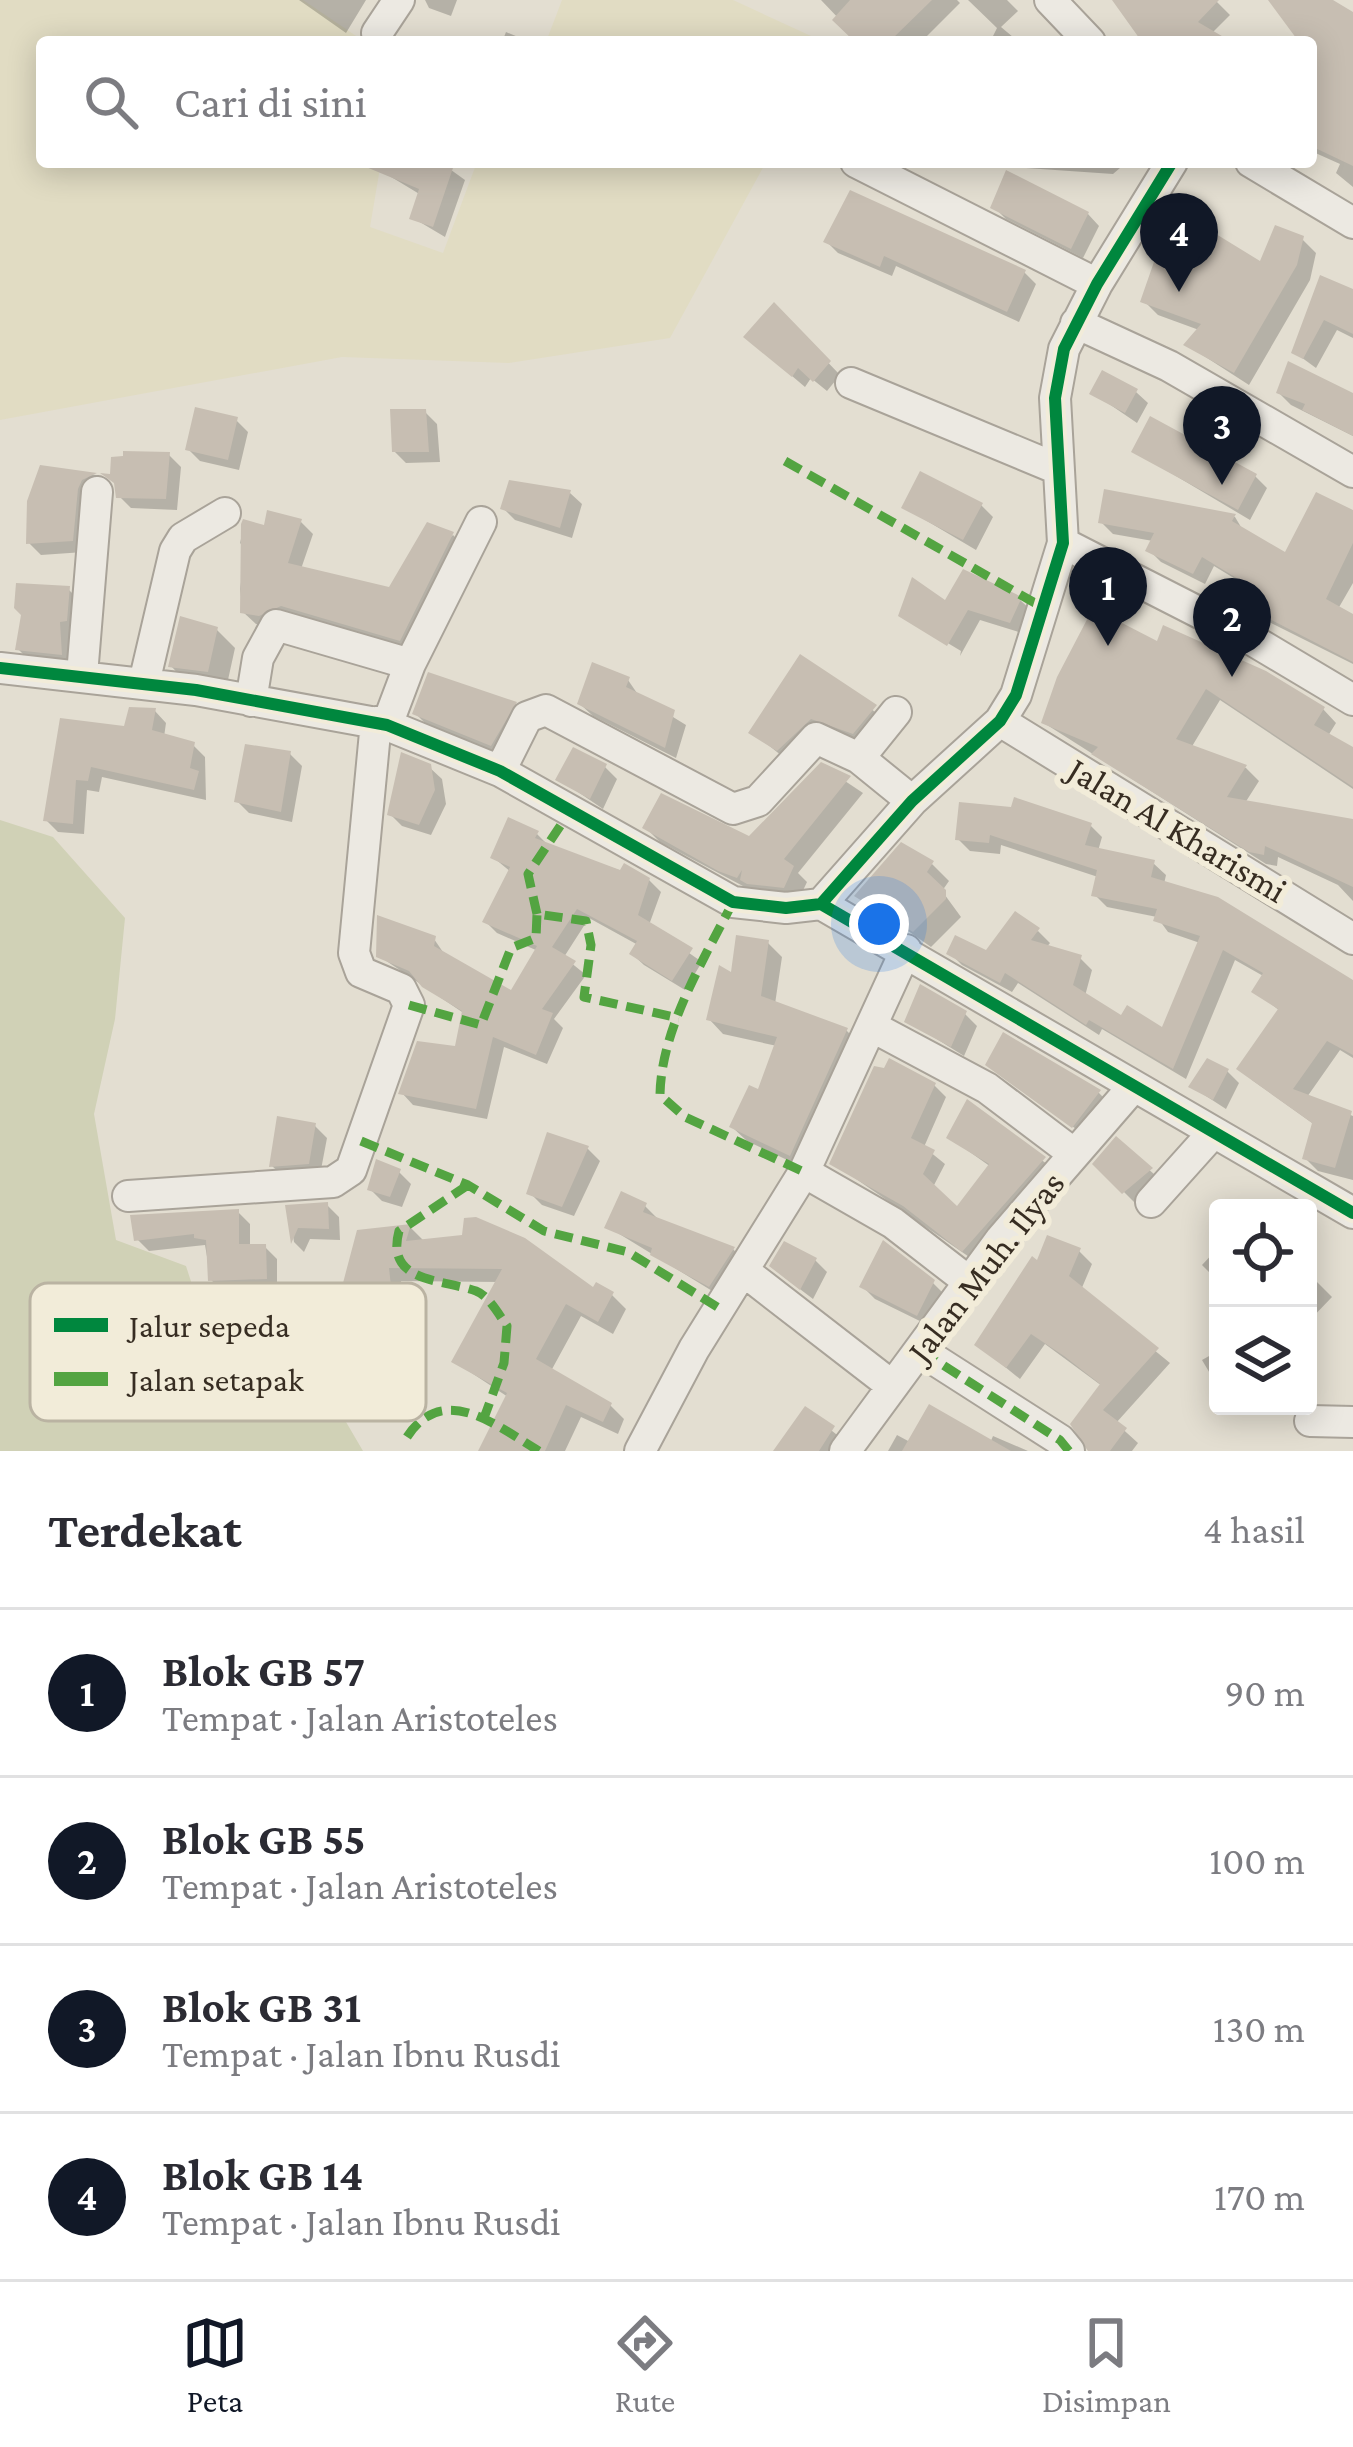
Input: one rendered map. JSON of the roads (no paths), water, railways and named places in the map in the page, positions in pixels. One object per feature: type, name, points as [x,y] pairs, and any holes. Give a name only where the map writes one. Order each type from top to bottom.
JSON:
[{"type":"street","points":[[377,33],[398,0]]},
{"type":"street","points":[[1050,0],[1084,36]]},
{"type":"street","points":[[868,168],[1097,284]]},
{"type":"street","points":[[821,904],[912,801],[1000,721],[1026,668],[1063,543],[1058,373],[1076,323],[1168,168]]},
{"type":"street","points":[[1261,168],[1353,223]]},
{"type":"street","points":[[1076,323],[1168,366],[1353,472]]},
{"type":"street","points":[[851,383],[1058,470]]},
{"type":"street","points":[[82,675],[97,492]]},
{"type":"street","points":[[144,682],[175,551],[183,538],[225,513]]},
{"type":"street","points":[[128,1196],[332,1182],[351,1170],[409,1005],[401,989],[361,972],[354,953],[381,724],[482,522]]},
{"type":"street","points":[[1063,543],[1249,638],[1353,700]]},
{"type":"street","points":[[251,701],[258,658],[276,625],[410,664]]},
{"type":"street","points":[[0,668],[144,682],[381,724],[500,771],[733,902],[786,908],[821,904],[1353,1213]]},
{"type":"street","points":[[500,771],[527,717],[537,710],[608,741],[734,808],[758,801],[816,738],[859,758],[912,801]]},
{"type":"street","points":[[859,758],[896,712]]},
{"type":"street","name":"Jalan Al Kharismi","points":[[1000,721],[1353,939]]},
{"type":"street","points":[[640,1451],[694,1348],[805,1172],[907,950]]},
{"type":"street","points":[[871,1026],[987,1088],[1073,1153]]},
{"type":"street","name":"Jalan Muh. Ilyas","points":[[845,1451],[968,1281],[1132,1087]]},
{"type":"street","points":[[1151,1202],[1212,1134]]},
{"type":"street","points":[[805,1172],[893,1223],[968,1281]]},
{"type":"street","points":[[745,1272],[891,1385]]},
{"type":"street","points":[[921,1351],[1060,1440],[1069,1451]]},
{"type":"street","points":[[1310,1421],[1353,1422]]},
{"type":"place","name":"Blok GB 14","points":[[1179,292]]},
{"type":"place","name":"Blok GB 31","points":[[1222,485]]},
{"type":"place","name":"Blok GB 57","points":[[1108,646]]},
{"type":"place","name":"Blok GB 55","points":[[1232,677]]}]
